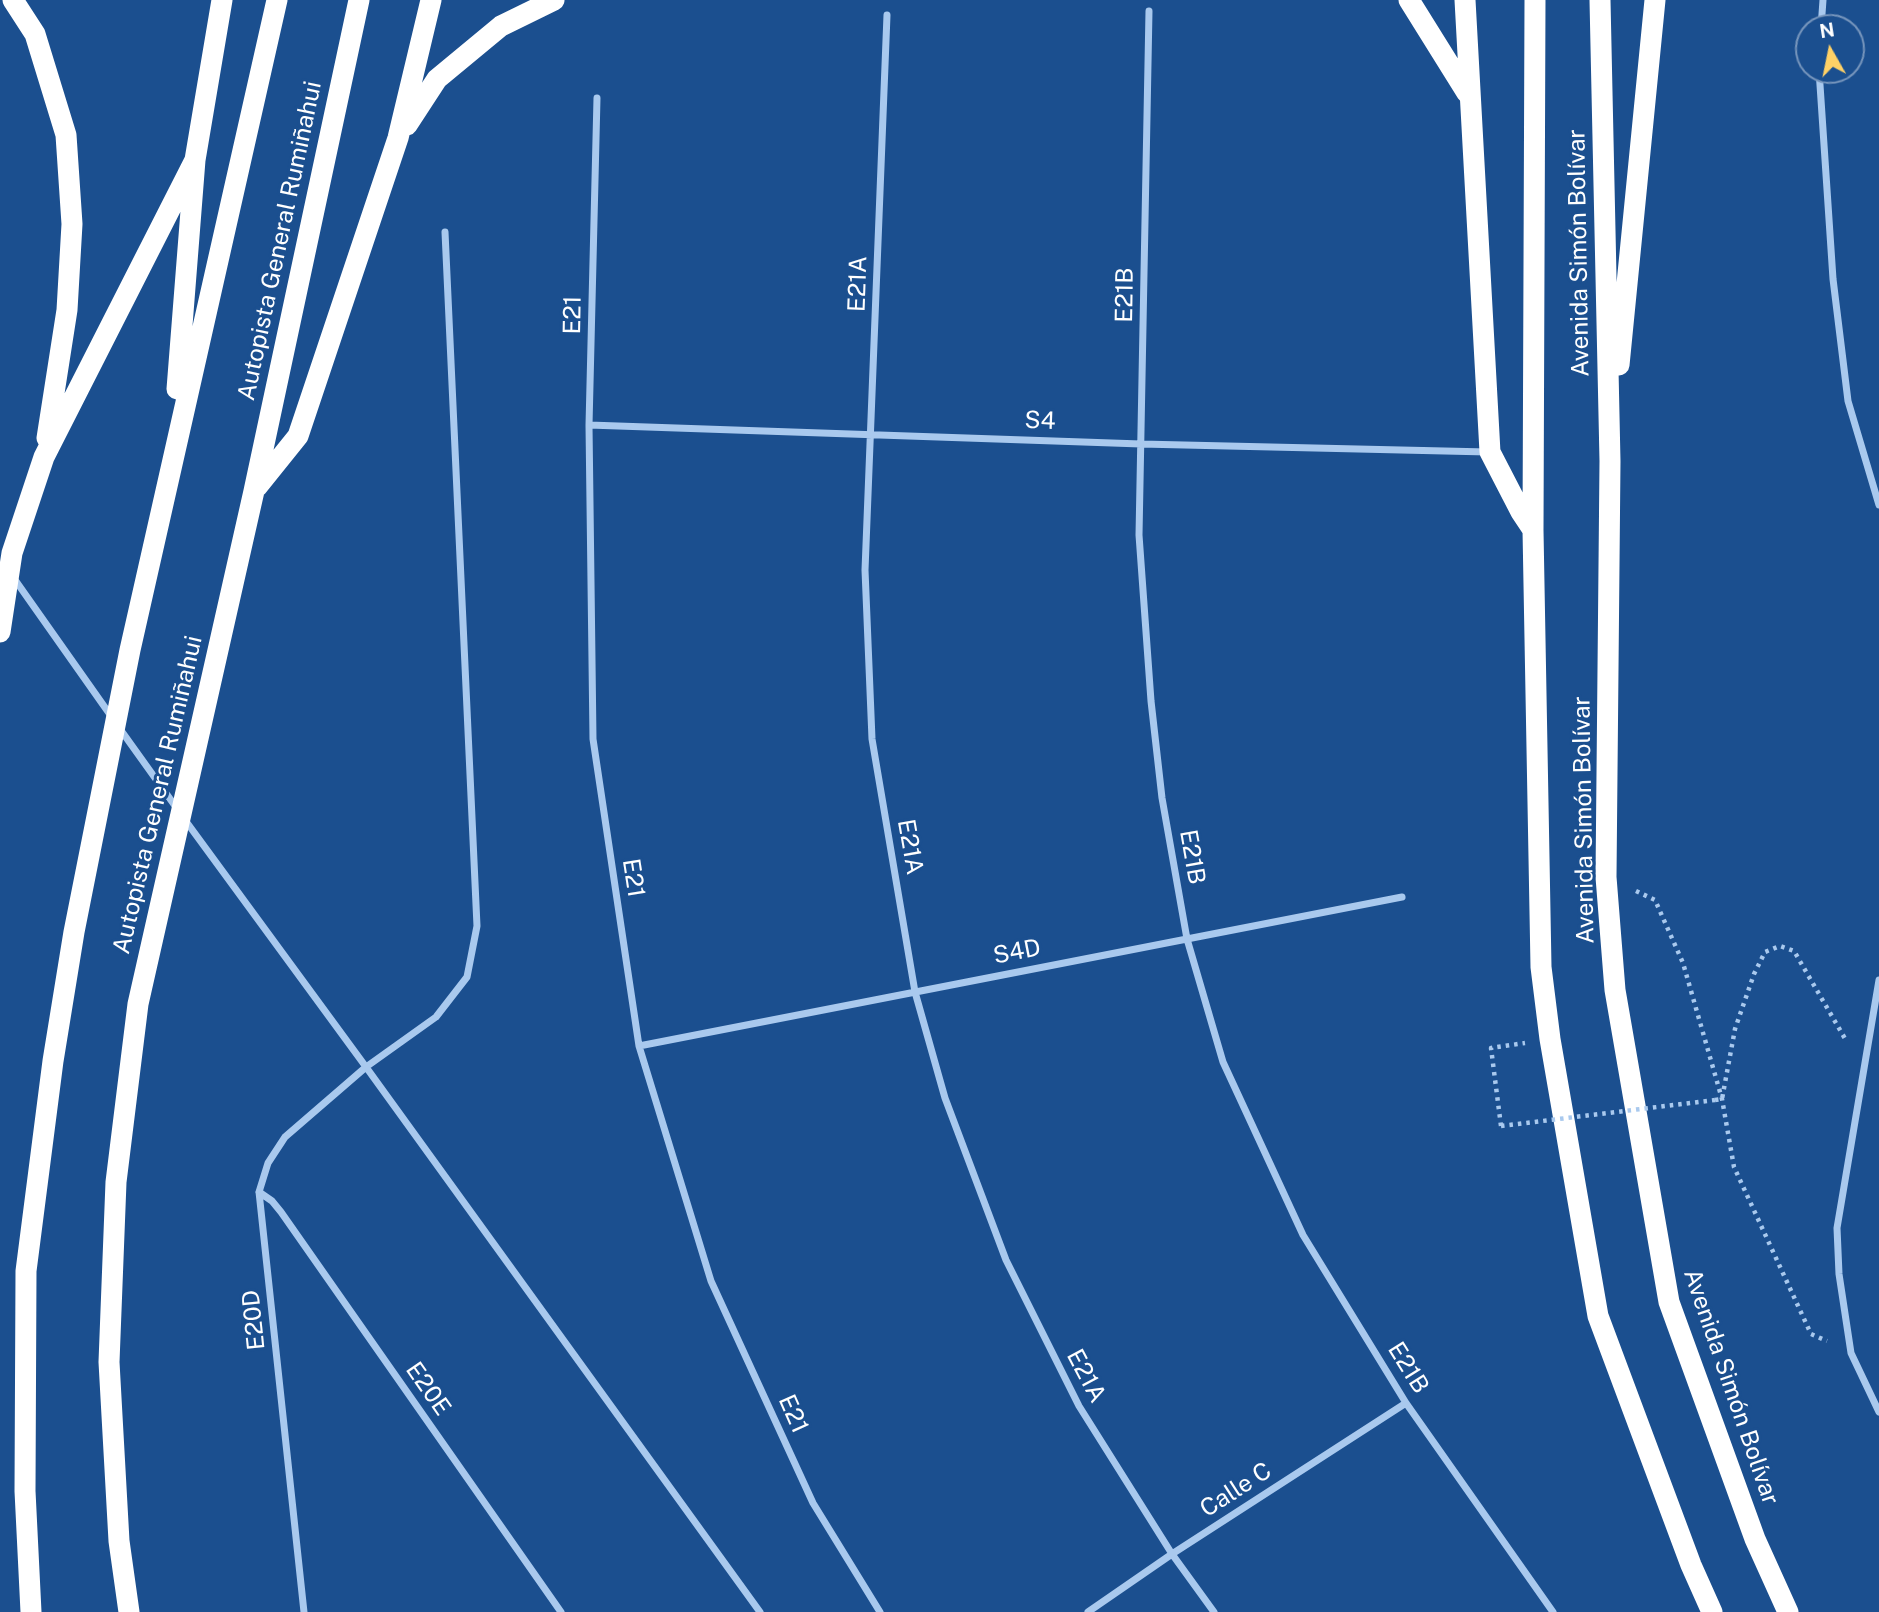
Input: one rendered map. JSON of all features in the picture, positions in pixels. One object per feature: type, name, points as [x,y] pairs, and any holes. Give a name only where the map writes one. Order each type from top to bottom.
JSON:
[{"type":"highway","points":[[13,0],[35,34],[66,135],[72,225],[67,310],[44,457]]},
{"type":"highway","points":[[172,461],[195,160],[222,0]]},
{"type":"highway","name":"Autopista General Rumiñahui","points":[[31,1612],[25,1491],[26,1271],[53,1061],[74,932],[127,663],[277,0]]},
{"type":"highway","name":"Autopista General Rumiñahui","points":[[129,1612],[119,1541],[109,1362],[116,1182],[138,1004],[254,491],[359,0]]},
{"type":"highway","points":[[254,491],[298,436],[398,138],[431,0]]},
{"type":"highway","points":[[398,138],[437,79],[501,26],[554,0]]},
{"type":"highway","points":[[1409,0],[1469,96]]},
{"type":"highway","points":[[1465,0],[1490,452],[1521,512],[1534,530]]},
{"type":"highway","name":"Avenida Simón Bolívar","points":[[1535,0],[1534,530],[1541,967],[1550,1039],[1598,1316],[1691,1565],[1712,1612]]},
{"type":"highway","name":"Avenida Simón Bolívar","points":[[1601,0],[1610,461],[1606,877],[1615,990],[1669,1302],[1755,1539],[1787,1612]]},
{"type":"highway","points":[[1610,461],[1655,0]]},
{"type":"highway","points":[[0,632],[12,553],[44,457],[195,160]]},
{"type":"street","name":"E21B","points":[[1149,11],[1139,535],[1161,798],[1187,939],[1223,1062],[1303,1235],[1406,1403],[1553,1612]]},
{"type":"street","name":"E21A","points":[[887,15],[865,570],[872,738],[915,992],[945,1098],[1006,1260],[1079,1406],[1172,1554],[1214,1612]]},
{"type":"street","points":[[1820,84],[1833,279],[1848,401],[1879,505]]},
{"type":"street","name":"E21","points":[[597,98],[590,425],[593,739],[639,1046],[711,1281],[813,1503],[880,1612]]},
{"type":"street","name":"E20D","points":[[304,1612],[259,1192],[268,1163],[285,1137],[366,1066],[436,1017],[467,976],[477,926],[444,232]]},
{"type":"street","name":"S4","points":[[590,425],[1141,444],[1490,452]]},
{"type":"street","points":[[0,560],[235,891],[366,1066],[760,1612]]},
{"type":"street","name":"S4D","points":[[639,1046],[1402,897]]},
{"type":"street","points":[[1879,980],[1837,1228],[1839,1273],[1851,1353],[1879,1412]]},
{"type":"street","name":"E20E","points":[[259,1192],[281,1212],[561,1612]]},
{"type":"street","name":"Calle C","points":[[1088,1612],[1172,1554],[1406,1403]]},
{"type":"path","points":[[1606,877],[1655,900],[1683,963],[1722,1099],[1734,1167],[1811,1334],[1851,1353]]},
{"type":"path","points":[[1722,1099],[1735,1029],[1754,974],[1765,952],[1780,946],[1794,951],[1863,1070]]},
{"type":"path","points":[[1490,1048],[1500,1126],[1722,1099]]}]
